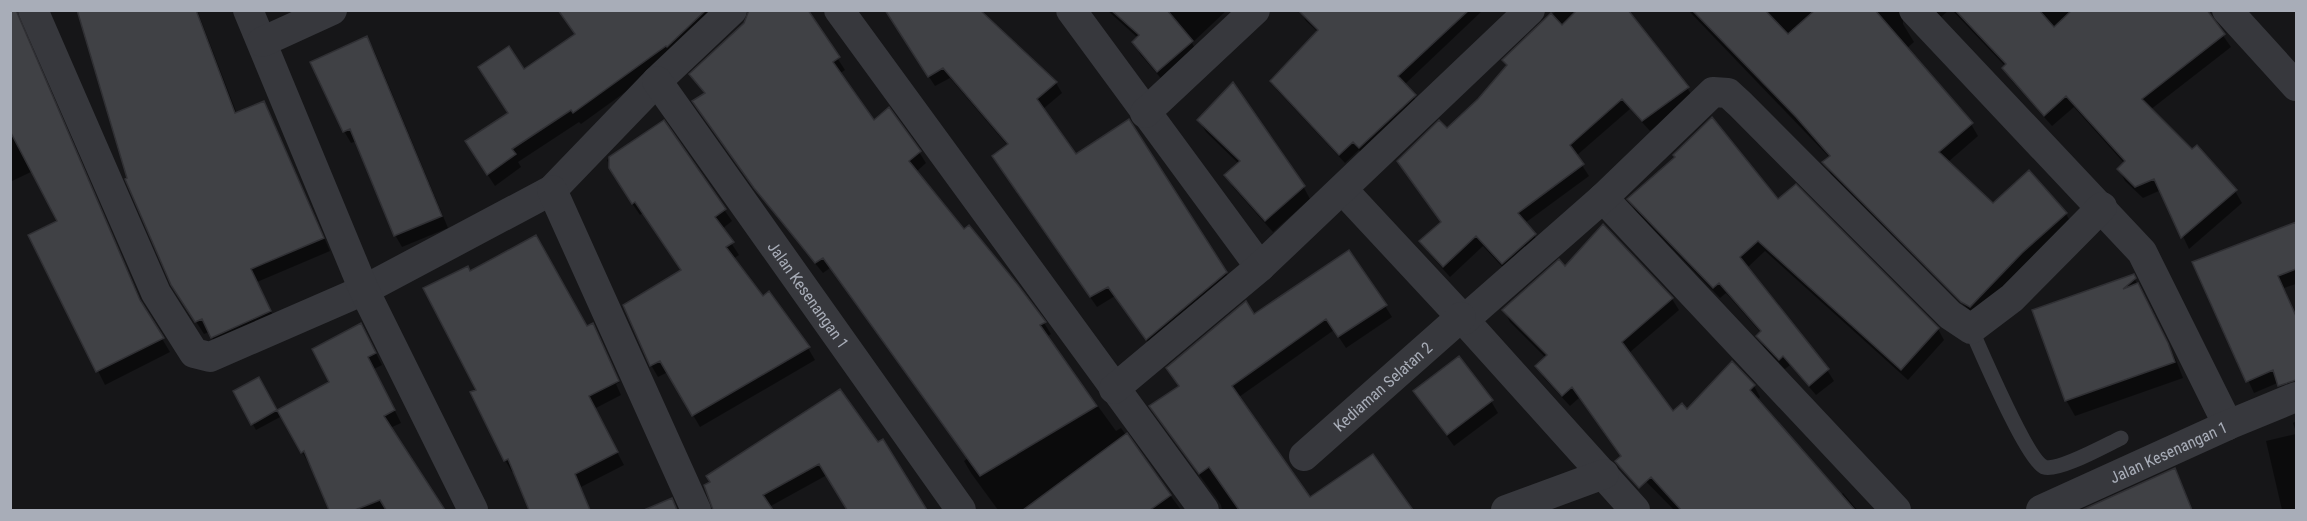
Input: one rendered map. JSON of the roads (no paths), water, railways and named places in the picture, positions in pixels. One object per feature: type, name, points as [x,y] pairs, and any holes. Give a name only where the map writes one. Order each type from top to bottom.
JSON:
[{"type":"street","points":[[33,10],[156,293],[194,353],[210,357],[364,290],[552,190],[657,81],[732,10]]},
{"type":"street","points":[[248,10],[364,290],[473,510]]},
{"type":"street","points":[[262,42],[332,10]]},
{"type":"street","points":[[839,10],[1204,510]]},
{"type":"street","points":[[1071,10],[1260,267]]},
{"type":"street","points":[[1145,113],[1255,10]]},
{"type":"street","points":[[1114,389],[1260,267],[1530,10]]},
{"type":"street","points":[[1914,10],[2142,252],[2228,425]]},
{"type":"street","points":[[2227,10],[2296,86]]},
{"type":"street","name":"Jalan Kesenangan 1","points":[[657,81],[961,510]]},
{"type":"street","name":"Kediaman Selatan 2","points":[[1304,456],[1603,198],[1713,92],[1728,93],[1950,315],[1971,329]]},
{"type":"street","points":[[552,190],[696,510]]},
{"type":"street","points":[[1343,190],[1463,318],[1635,510]]},
{"type":"street","points":[[1603,198],[1896,510]]},
{"type":"street","points":[[1971,329],[2012,298],[2102,207]]},
{"type":"street","name":"Jalan Kesenangan 1","points":[[2041,510],[2062,483],[2228,425],[2296,397]]},
{"type":"street","points":[[1506,510],[1604,474]]},
{"type":"lane","points":[[1971,329],[2023,439],[2037,461],[2062,483],[2121,438]]}]
